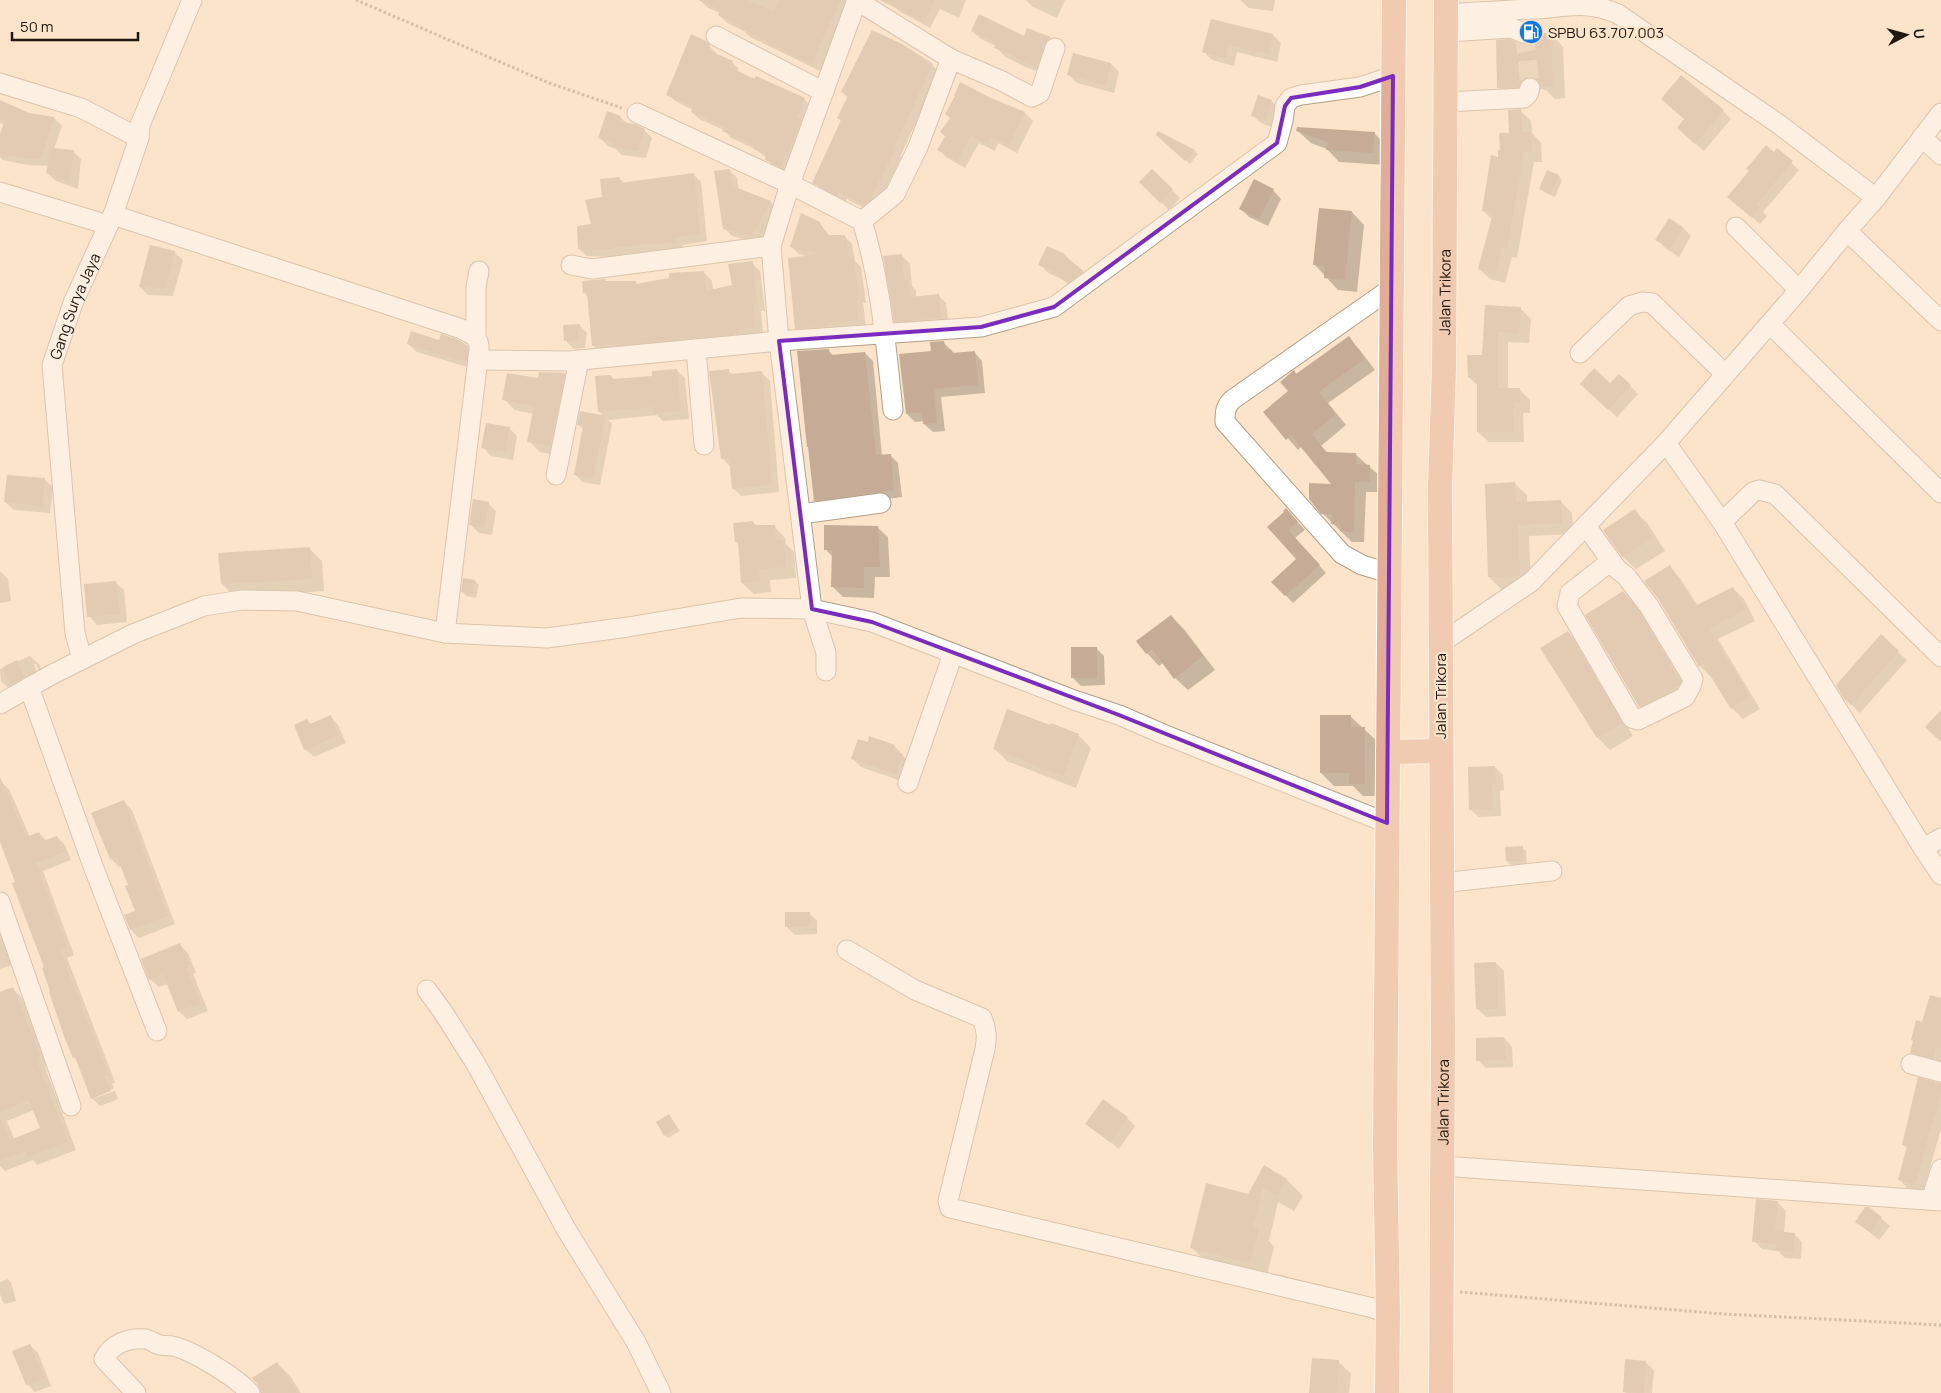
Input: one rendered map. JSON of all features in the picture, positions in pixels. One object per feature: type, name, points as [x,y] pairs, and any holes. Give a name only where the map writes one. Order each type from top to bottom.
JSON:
[{"type":"main road","points":[[1387,1393],[1388,1314],[1385,1146],[1394,0]]},
{"type":"main road","name":"Jalan Trikora","points":[[1441,1393],[1440,751],[1442,610],[1440,486],[1444,369],[1446,15]]},
{"type":"main road","points":[[1388,752],[1440,751]]},
{"type":"street","name":"Gang Surya Jaya","points":[[82,660],[76,633],[52,366],[73,303],[110,220],[139,138],[140,125],[192,0]]},
{"type":"street","points":[[826,670],[826,653],[812,609],[779,341],[772,246],[790,184],[857,0],[951,59],[1002,81],[1032,97],[1040,93],[1055,48]]},
{"type":"street","points":[[1446,15],[1546,8],[1580,2],[1604,8],[1618,14],[1780,125],[1876,198]]},
{"type":"street","points":[[1446,15],[1512,28],[1523,33]]},
{"type":"street","points":[[716,36],[824,92]]},
{"type":"street","points":[[862,221],[896,194],[914,156],[951,59]]},
{"type":"street","points":[[478,360],[579,360],[779,341],[981,327],[1054,307],[1277,143],[1284,121],[1285,106],[1291,98],[1360,87],[1393,76]]},
{"type":"street","points":[[0,83],[81,108],[139,138]]},
{"type":"street","points":[[1446,102],[1524,98],[1530,88]]},
{"type":"street","points":[[637,113],[790,184],[862,221],[868,241],[884,334],[893,410]]},
{"type":"street","points":[[1441,643],[1531,582],[1666,443],[1770,324],[1876,198],[1941,113]]},
{"type":"street","points":[[1922,137],[1941,155]]},
{"type":"street","points":[[0,193],[110,220],[462,329],[476,337],[480,342],[446,633]]},
{"type":"street","points":[[1736,227],[1799,290]]},
{"type":"street","points":[[1847,231],[1941,321]]},
{"type":"street","points":[[571,265],[592,269],[772,246]]},
{"type":"street","points":[[476,337],[476,286],[479,271]]},
{"type":"street","points":[[1389,573],[1362,565],[1342,554],[1225,422],[1225,413],[1228,404],[1232,400],[1393,287]]},
{"type":"street","points":[[1580,353],[1630,306],[1642,302],[1652,303],[1726,374]]},
{"type":"street","points":[[1770,324],[1941,493]]},
{"type":"street","points":[[696,349],[704,445]]},
{"type":"street","points":[[556,475],[579,360]]},
{"type":"street","points":[[1666,443],[1722,522],[1941,875]]},
{"type":"street","points":[[1722,522],[1753,492],[1760,490],[1775,494],[1941,657]]},
{"type":"street","points":[[800,514],[882,503]]},
{"type":"street","points":[[1586,526],[1617,569],[1626,576],[1649,606],[1693,679],[1692,686],[1685,697],[1638,720],[1632,718],[1567,606],[1570,594],[1611,561]]},
{"type":"street","points":[[0,704],[133,634],[204,606],[242,600],[297,601],[446,633],[547,638],[628,627],[740,608],[812,609],[872,622],[1074,700],[1119,715],[1388,823]]},
{"type":"street","points":[[908,783],[953,654]]},
{"type":"street","points":[[29,688],[93,866],[157,1031]]},
{"type":"street","points":[[1923,848],[1941,838]]},
{"type":"street","points":[[1441,883],[1552,872]]},
{"type":"street","points":[[0,902],[71,1106]]},
{"type":"street","points":[[847,950],[915,990],[982,1018],[986,1027],[985,1049],[948,1201],[950,1208],[1373,1308],[1388,1314]]},
{"type":"street","points":[[426,990],[443,1012],[476,1064],[566,1229],[636,1342],[661,1393]]},
{"type":"street","points":[[1911,1064],[1941,1072]]},
{"type":"street","points":[[1442,1166],[1936,1201],[1941,1170]]},
{"type":"street","points":[[136,1393],[104,1359],[107,1352],[114,1345],[131,1340],[146,1339],[160,1345],[172,1346],[196,1356],[214,1366],[250,1393]]},
{"type":"path","points":[[356,0],[550,83],[637,113]]},
{"type":"path","points":[[1442,1290],[1724,1314],[1941,1325]]},
{"type":"highlighted area","points":[[1393,76],[1387,823],[1119,715],[872,622],[812,609],[779,341],[981,327],[1054,307],[1277,143],[1285,106],[1291,98],[1360,87]]},
{"type":"building","points":[[698,0],[747,0],[774,12],[780,0],[841,0],[811,64],[741,29],[742,27],[718,15],[720,10]]},
{"type":"building","points":[[880,0],[935,0],[924,22]]},
{"type":"building","points":[[979,14],[1024,36],[1027,28],[1051,37],[1044,44],[1037,67],[994,48],[996,43],[971,31]]},
{"type":"building","points":[[1211,19],[1273,34],[1269,54],[1229,45],[1226,59],[1202,52]]},
{"type":"building","points":[[872,30],[902,44],[933,64],[893,149],[895,150],[870,200],[864,205],[839,192],[837,196],[812,183],[841,120],[837,118],[848,96],[841,92]]},
{"type":"building","points":[[1534,33],[1551,33],[1553,86],[1541,87],[1538,80],[1528,77],[1522,80],[1518,87],[1497,88],[1496,40],[1510,39],[1525,44],[1530,42]]},
{"type":"building","points":[[691,34],[706,41],[710,45],[708,50],[733,61],[730,67],[754,79],[756,76],[805,98],[796,117],[801,120],[787,156],[784,155],[781,167],[765,160],[767,155],[753,149],[755,146],[722,131],[724,127],[691,112],[693,107],[666,95]]},
{"type":"building","points":[[1073,53],[1111,63],[1106,85],[1067,75]]},
{"type":"building","points":[[1681,75],[1724,110],[1695,144],[1677,128],[1684,119],[1661,99]]},
{"type":"building","points":[[960,82],[991,98],[1025,112],[1009,146],[990,136],[987,144],[971,136],[957,161],[937,150],[945,136],[940,132],[950,118],[945,114]]},
{"type":"building","points":[[1258,95],[1272,100],[1266,120],[1251,116]]},
{"type":"building","points":[[0,100],[29,113],[54,117],[41,159],[0,154],[0,134],[5,120],[0,119]]},
{"type":"building","points":[[1521,109],[1522,132],[1531,132],[1532,152],[1524,152],[1507,249],[1502,247],[1495,274],[1478,269],[1493,213],[1482,211],[1491,155],[1498,157],[1498,150],[1500,150],[1499,133],[1509,133],[1508,110]]},
{"type":"building","points":[[607,111],[621,116],[619,122],[635,124],[645,129],[638,151],[612,147],[614,143],[598,138]]},
{"type":"building","points":[[1297,127],[1375,132],[1373,153],[1326,150],[1328,142],[1296,131]]},
{"type":"building","points":[[1158,131],[1195,150],[1185,161],[1156,135]]},
{"type":"building","points":[[1766,145],[1774,152],[1777,148],[1793,161],[1757,204],[1760,207],[1752,218],[1727,197],[1749,171],[1746,169]]},
{"type":"building","points":[[52,148],[74,150],[70,182],[46,173]]},
{"type":"building","points":[[730,169],[732,186],[771,201],[752,236],[723,229],[714,171]]},
{"type":"building","points":[[1152,169],[1173,189],[1160,203],[1139,182]]},
{"type":"building","points":[[1547,170],[1559,175],[1551,194],[1539,189]]},
{"type":"building","points":[[694,173],[700,233],[676,238],[676,243],[643,244],[600,250],[578,249],[577,226],[591,224],[585,200],[602,197],[600,179],[620,177],[620,183]]},
{"type":"building","points":[[1254,179],[1274,189],[1259,219],[1239,209]]},
{"type":"building","points":[[1319,208],[1352,211],[1345,280],[1324,278],[1325,266],[1313,265]]},
{"type":"building","points":[[801,213],[820,222],[826,235],[845,235],[849,258],[853,257],[859,296],[856,296],[858,320],[827,323],[828,326],[795,329],[788,258],[820,254],[790,247]]},
{"type":"building","points":[[1669,218],[1683,227],[1670,249],[1655,240]]},
{"type":"building","points":[[150,245],[175,251],[165,288],[139,287]]},
{"type":"building","points":[[1047,246],[1065,254],[1064,256],[1084,271],[1068,283],[1052,271],[1038,265]]},
{"type":"building","points":[[902,254],[904,280],[908,280],[910,297],[939,294],[941,318],[894,322],[883,256]]},
{"type":"building","points":[[753,261],[757,303],[753,303],[755,327],[738,329],[738,334],[592,346],[587,293],[583,293],[582,281],[605,279],[605,281],[636,281],[636,284],[669,278],[669,273],[704,271],[706,291],[732,285],[728,264]]},
{"type":"building","points":[[1485,305],[1521,307],[1519,333],[1498,332],[1498,388],[1520,388],[1520,403],[1513,403],[1514,432],[1477,432],[1477,378],[1468,378],[1467,355],[1482,355]]},
{"type":"building","points":[[580,324],[577,340],[564,341],[563,325]]},
{"type":"building","points":[[411,331],[439,340],[441,334],[457,339],[468,346],[466,362],[407,344]]},
{"type":"building","points":[[1349,336],[1365,359],[1319,392],[1336,414],[1312,434],[1326,452],[1356,453],[1356,464],[1370,465],[1370,482],[1355,482],[1354,532],[1340,531],[1340,525],[1331,524],[1332,514],[1321,514],[1309,499],[1309,483],[1331,484],[1291,435],[1286,440],[1263,412],[1288,391],[1280,382],[1294,370],[1296,374]]},
{"type":"building","points":[[944,341],[945,350],[951,349],[952,353],[975,351],[978,385],[934,389],[937,423],[923,424],[922,412],[906,414],[899,354],[931,351],[930,342]]},
{"type":"building","points":[[829,349],[830,355],[865,352],[876,455],[891,454],[894,490],[814,501],[797,351]]},
{"type":"building","points":[[1594,368],[1610,383],[1619,374],[1631,385],[1608,410],[1580,384]]},
{"type":"building","points":[[677,369],[681,411],[654,413],[653,407],[598,412],[595,376],[611,375],[612,379],[652,376],[652,371]]},
{"type":"building","points":[[729,369],[729,374],[762,371],[772,484],[732,489],[729,458],[721,459],[709,371]]},
{"type":"building","points":[[539,372],[565,373],[550,446],[527,442],[534,406],[502,400],[507,373],[538,378]]},
{"type":"building","points":[[580,411],[606,416],[593,478],[574,475],[583,426],[577,425]]},
{"type":"building","points":[[486,423],[510,427],[505,452],[481,448]]},
{"type":"building","points":[[7,475],[45,478],[42,506],[4,502]]},
{"type":"building","points":[[1515,482],[1516,502],[1561,500],[1562,523],[1518,525],[1520,576],[1488,577],[1485,484]]},
{"type":"building","points":[[473,499],[489,502],[484,528],[469,525]]},
{"type":"building","points":[[1286,508],[1298,522],[1288,530],[1320,565],[1285,596],[1271,582],[1296,559],[1267,527]]},
{"type":"building","points":[[1635,509],[1653,538],[1622,557],[1603,530]]},
{"type":"building","points":[[753,521],[754,525],[775,525],[776,540],[783,540],[786,567],[759,569],[760,581],[741,583],[738,542],[735,542],[733,523]]},
{"type":"building","points":[[824,525],[878,526],[880,567],[864,567],[864,588],[831,587],[832,550],[824,550]]},
{"type":"building","points":[[310,547],[312,579],[221,584],[218,553]]},
{"type":"building","points":[[1670,565],[1695,606],[1733,587],[1745,610],[1709,628],[1750,697],[1731,709],[1703,664],[1699,667],[1659,600],[1644,581]]},
{"type":"building","points":[[463,578],[475,580],[473,594],[461,592]]},
{"type":"building","points":[[116,581],[120,614],[87,617],[84,584]]},
{"type":"building","points":[[1623,591],[1640,612],[1680,682],[1679,685],[1661,696],[1639,707],[1585,615]]},
{"type":"building","points":[[1171,615],[1203,656],[1174,679],[1152,649],[1146,654],[1136,641]]},
{"type":"building","points":[[1568,631],[1621,721],[1621,723],[1597,738],[1540,648]]},
{"type":"building","points":[[1881,634],[1899,651],[1851,705],[1844,699],[1836,685]]},
{"type":"building","points":[[1071,647],[1097,647],[1097,678],[1071,678]]},
{"type":"building","points":[[17,660],[24,677],[11,685],[3,667]]},
{"type":"building","points":[[1007,709],[1079,734],[1063,776],[993,749]]},
{"type":"building","points":[[1941,710],[1941,742],[1925,727]]},
{"type":"building","points":[[331,715],[338,735],[304,750],[294,725],[307,719],[310,724]]},
{"type":"building","points":[[1320,715],[1351,715],[1351,727],[1365,727],[1365,784],[1349,784],[1349,773],[1320,773]]},
{"type":"building","points":[[869,736],[895,745],[893,751],[903,754],[896,774],[851,759],[858,739],[868,742]]},
{"type":"building","points":[[1495,766],[1496,783],[1492,783],[1493,809],[1469,810],[1468,767]]},
{"type":"building","points":[[0,777],[26,837],[39,832],[43,841],[57,836],[64,852],[36,863],[67,947],[60,950],[108,1074],[104,1076],[111,1091],[91,1099],[75,1057],[73,1058],[65,1039],[42,968],[44,967],[12,883],[15,882],[0,842]]},
{"type":"building","points":[[124,800],[168,916],[130,930],[124,915],[135,911],[125,886],[128,885],[117,857],[110,859],[91,813]]},
{"type":"building","points":[[1523,846],[1523,861],[1506,861],[1505,847]]},
{"type":"building","points":[[785,912],[810,912],[810,926],[785,927]]},
{"type":"building","points":[[180,943],[189,964],[186,966],[200,1003],[178,1012],[163,974],[149,980],[141,959]]},
{"type":"building","points":[[1496,962],[1498,1009],[1476,1009],[1474,963]]},
{"type":"building","points":[[13,987],[40,1056],[36,1058],[68,1141],[27,1157],[25,1151],[0,1161],[0,1117],[10,1140],[40,1128],[29,1100],[0,1112],[0,992]]},
{"type":"building","points":[[1930,995],[1941,998],[1941,1048],[1936,1047],[1933,1058],[1910,1053],[1916,1020],[1922,1022]]},
{"type":"building","points":[[1504,1037],[1506,1059],[1476,1061],[1476,1038]]},
{"type":"building","points":[[1918,1077],[1941,1083],[1941,1093],[1915,1185],[1898,1180],[1907,1146],[1902,1145]]},
{"type":"building","points":[[1103,1099],[1128,1117],[1110,1142],[1085,1124]]},
{"type":"building","points":[[669,1114],[677,1127],[664,1136],[656,1122]]},
{"type":"building","points":[[1264,1165],[1287,1179],[1278,1196],[1263,1188],[1252,1228],[1259,1230],[1250,1263],[1190,1248],[1206,1183],[1248,1194]]},
{"type":"building","points":[[1756,1199],[1778,1201],[1775,1231],[1795,1233],[1793,1252],[1776,1250],[1776,1244],[1752,1242]]},
{"type":"building","points":[[1865,1207],[1869,1207],[1882,1217],[1871,1233],[1855,1222]]},
{"type":"building","points":[[30,1344],[44,1378],[26,1385],[12,1351]]},
{"type":"building","points":[[1312,1358],[1339,1360],[1336,1393],[1309,1393]]},
{"type":"building","points":[[1625,1359],[1646,1361],[1644,1393],[1623,1392]]},
{"type":"building","points":[[277,1362],[298,1393],[261,1393],[258,1385],[252,1378]]},
{"type":"tunnel","points":[[1523,33],[1530,88]]},
{"type":"place","name":"SPBU 63.707.003","points":[[1531,32]]}]
